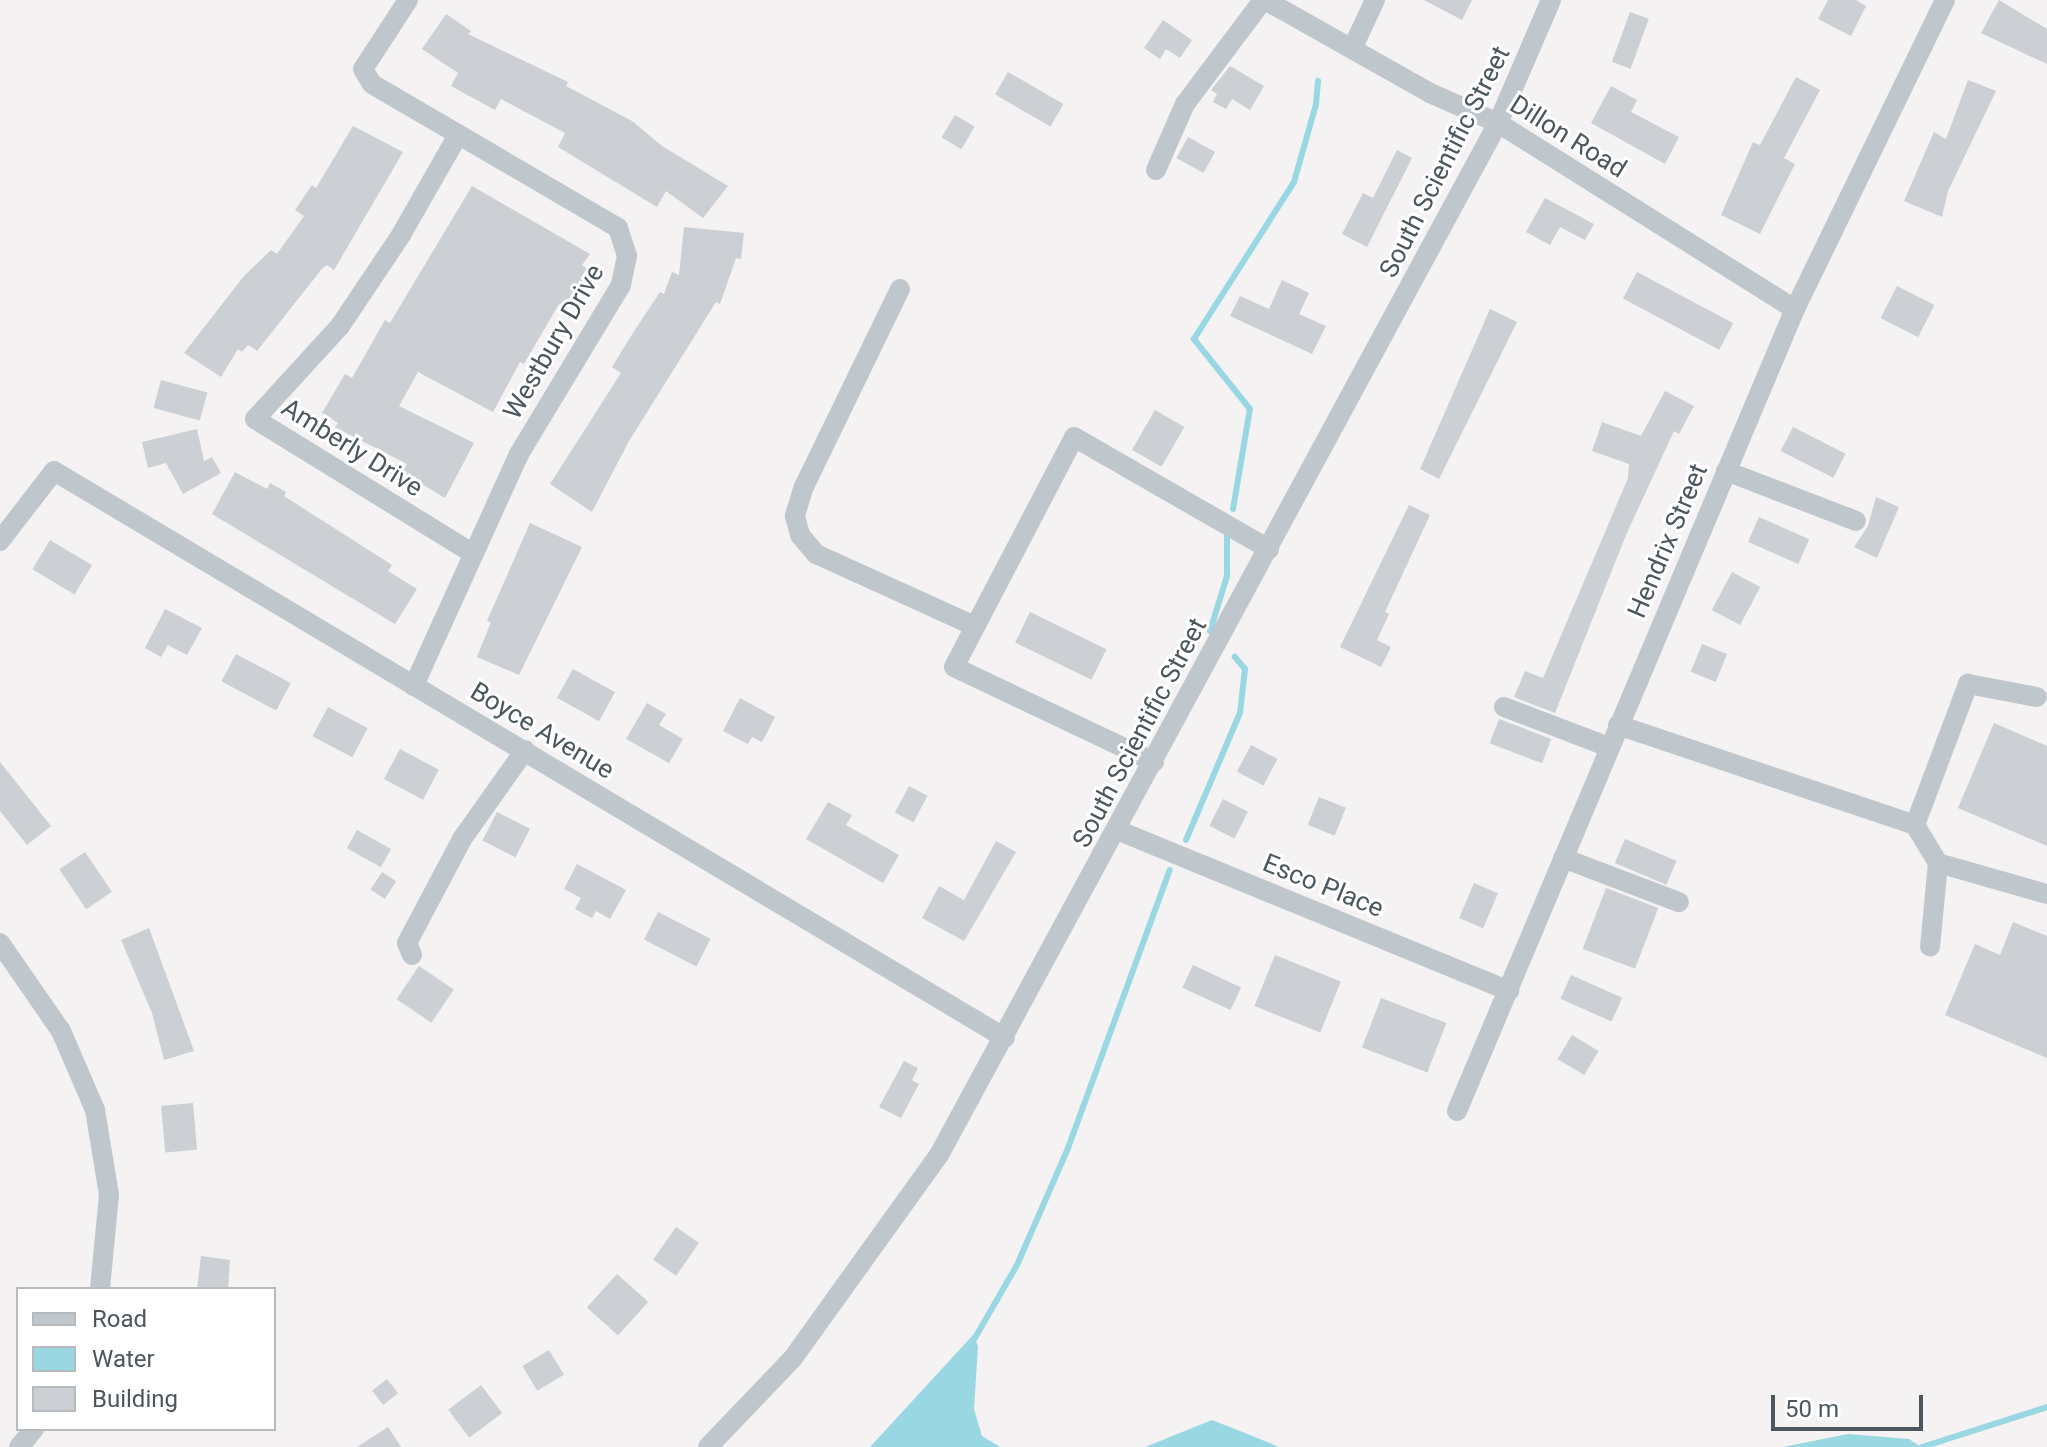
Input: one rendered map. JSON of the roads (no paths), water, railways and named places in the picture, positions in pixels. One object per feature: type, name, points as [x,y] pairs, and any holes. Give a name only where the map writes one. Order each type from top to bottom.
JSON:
[{"type":"street","name":"Westbury Drive","points":[[408,0],[371,50],[363,69],[372,84],[618,228],[627,256],[621,285],[519,454],[414,686]]},
{"type":"street","name":"Dillon Road","points":[[1264,0],[1430,93],[1498,123],[1795,309]]},
{"type":"street","points":[[1156,170],[1185,104],[1264,0]]},
{"type":"street","points":[[1352,49],[1375,0]]},
{"type":"street","name":"South Scientific Street","points":[[708,1447],[793,1358],[867,1260],[939,1155],[1498,123],[1551,0]]},
{"type":"street","name":"Hendrix Street","points":[[1457,1111],[1795,309],[1945,0]]},
{"type":"street","name":"Amberly Drive","points":[[458,135],[401,235],[340,326],[255,419],[474,554]]},
{"type":"street","points":[[900,289],[803,489],[795,516],[800,535],[816,554],[975,626]]},
{"type":"street","points":[[1154,762],[954,667],[1074,437],[1269,549]]},
{"type":"street","points":[[1726,471],[1856,521]]},
{"type":"street","name":"Boyce Avenue","points":[[0,541],[52,473],[525,750],[1005,1038]]},
{"type":"street","points":[[1915,825],[1968,684],[2037,697]]},
{"type":"street","points":[[1504,707],[1609,747]]},
{"type":"street","points":[[1618,725],[1915,825],[1938,863],[1930,947]]},
{"type":"street","points":[[412,955],[407,943],[462,839],[525,750]]},
{"type":"street","name":"Esco Place","points":[[1117,830],[1509,991]]},
{"type":"street","points":[[1563,858],[1679,902]]},
{"type":"street","points":[[1938,863],[2047,894]]},
{"type":"street","points":[[0,943],[61,1031],[95,1110],[109,1195],[100,1287]]},
{"type":"street","points":[[19,1447],[32,1431]]},
{"type":"water","points":[[973,1335],[978,1346],[974,1409],[982,1436],[1000,1447],[870,1447]]},
{"type":"water","points":[[1212,1420],[1279,1447],[1145,1447]]},
{"type":"water","points":[[1848,1434],[1909,1439],[1921,1447],[1783,1447]]},
{"type":"waterway","points":[[1233,509],[1250,409],[1194,339],[1294,182],[1316,104],[1318,81]]},
{"type":"waterway","points":[[1210,631],[1227,576],[1227,536]]},
{"type":"waterway","points":[[1186,840],[1240,713],[1245,669],[1235,657]]},
{"type":"waterway","points":[[972,1343],[1017,1265],[1068,1148],[1170,870]]},
{"type":"waterway","points":[[1922,1447],[2047,1407]]}]
